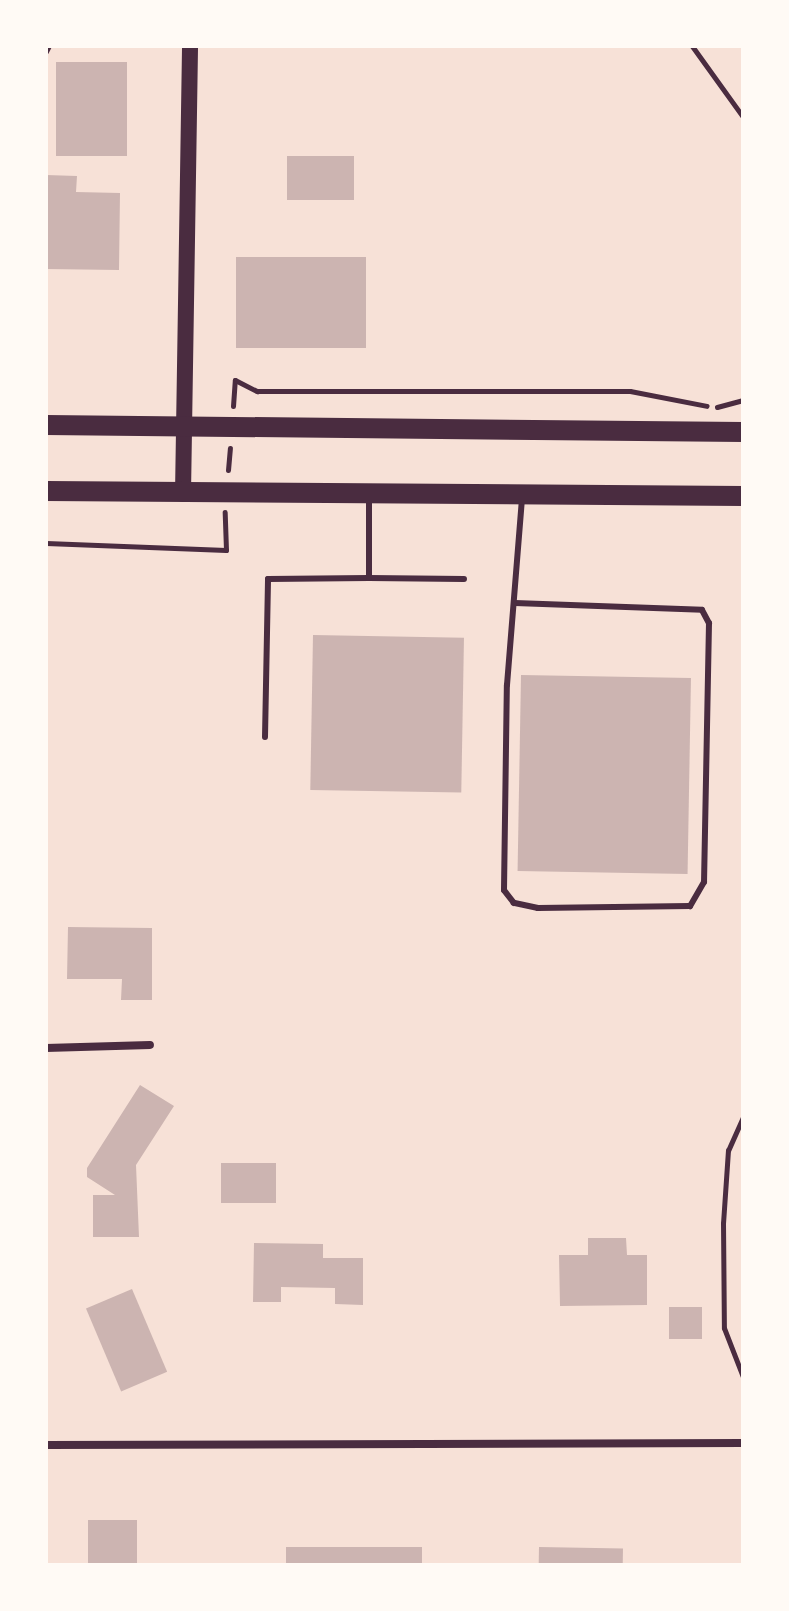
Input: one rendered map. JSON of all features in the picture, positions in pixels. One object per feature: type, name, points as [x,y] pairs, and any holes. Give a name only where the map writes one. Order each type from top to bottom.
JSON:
[{"type":"main road","points":[[183,494],[190,46]]},
{"type":"main road","points":[[46,425],[743,432]]},
{"type":"main road","points":[[46,491],[743,496]]},
{"type":"street","points":[[46,1048],[150,1045]]},
{"type":"street","points":[[46,1445],[743,1443]]},
{"type":"lane","points":[[46,52],[49,46]]},
{"type":"lane","points":[[369,494],[369,578]]},
{"type":"lane","points":[[515,603],[702,610],[709,623],[704,882],[690,906],[538,908],[514,903],[504,890],[515,603],[522,496]]},
{"type":"lane","points":[[265,737],[268,579],[464,579]]},
{"type":"path","points":[[692,46],[743,117]]},
{"type":"path","points":[[743,1117],[728,1150],[723,1223],[724,1328],[743,1377]]},
{"type":"building","points":[[56,62],[127,62],[127,156],[56,156]]},
{"type":"building","points":[[287,156],[354,156],[354,200],[287,200]]},
{"type":"building","points":[[46,175],[77,176],[76,192],[120,193],[119,270],[46,269]]},
{"type":"building","points":[[236,257],[366,257],[366,348],[236,348]]},
{"type":"building","points":[[313,635],[464,638],[461,793],[310,790]]},
{"type":"building","points":[[521,675],[691,678],[688,874],[518,871]]},
{"type":"building","points":[[68,927],[152,928],[152,1000],[121,1000],[122,979],[67,979]]},
{"type":"building","points":[[140,1085],[174,1106],[136,1165],[139,1237],[93,1237],[93,1195],[115,1195],[87,1177],[87,1168]]},
{"type":"building","points":[[221,1163],[276,1163],[276,1203],[221,1203]]},
{"type":"building","points":[[588,1238],[626,1238],[627,1255],[647,1255],[647,1305],[560,1306],[559,1255],[588,1255]]},
{"type":"building","points":[[254,1243],[323,1244],[323,1258],[363,1258],[363,1305],[335,1304],[335,1288],[281,1287],[281,1302],[253,1302]]},
{"type":"building","points":[[132,1289],[167,1372],[121,1391],[86,1309]]},
{"type":"building","points":[[669,1307],[702,1307],[702,1339],[669,1339]]},
{"type":"building","points":[[88,1520],[137,1520],[137,1565],[88,1565]]},
{"type":"building","points":[[286,1547],[422,1547],[422,1565],[286,1565]]},
{"type":"building","points":[[539,1547],[623,1548],[623,1565],[539,1565]]}]
